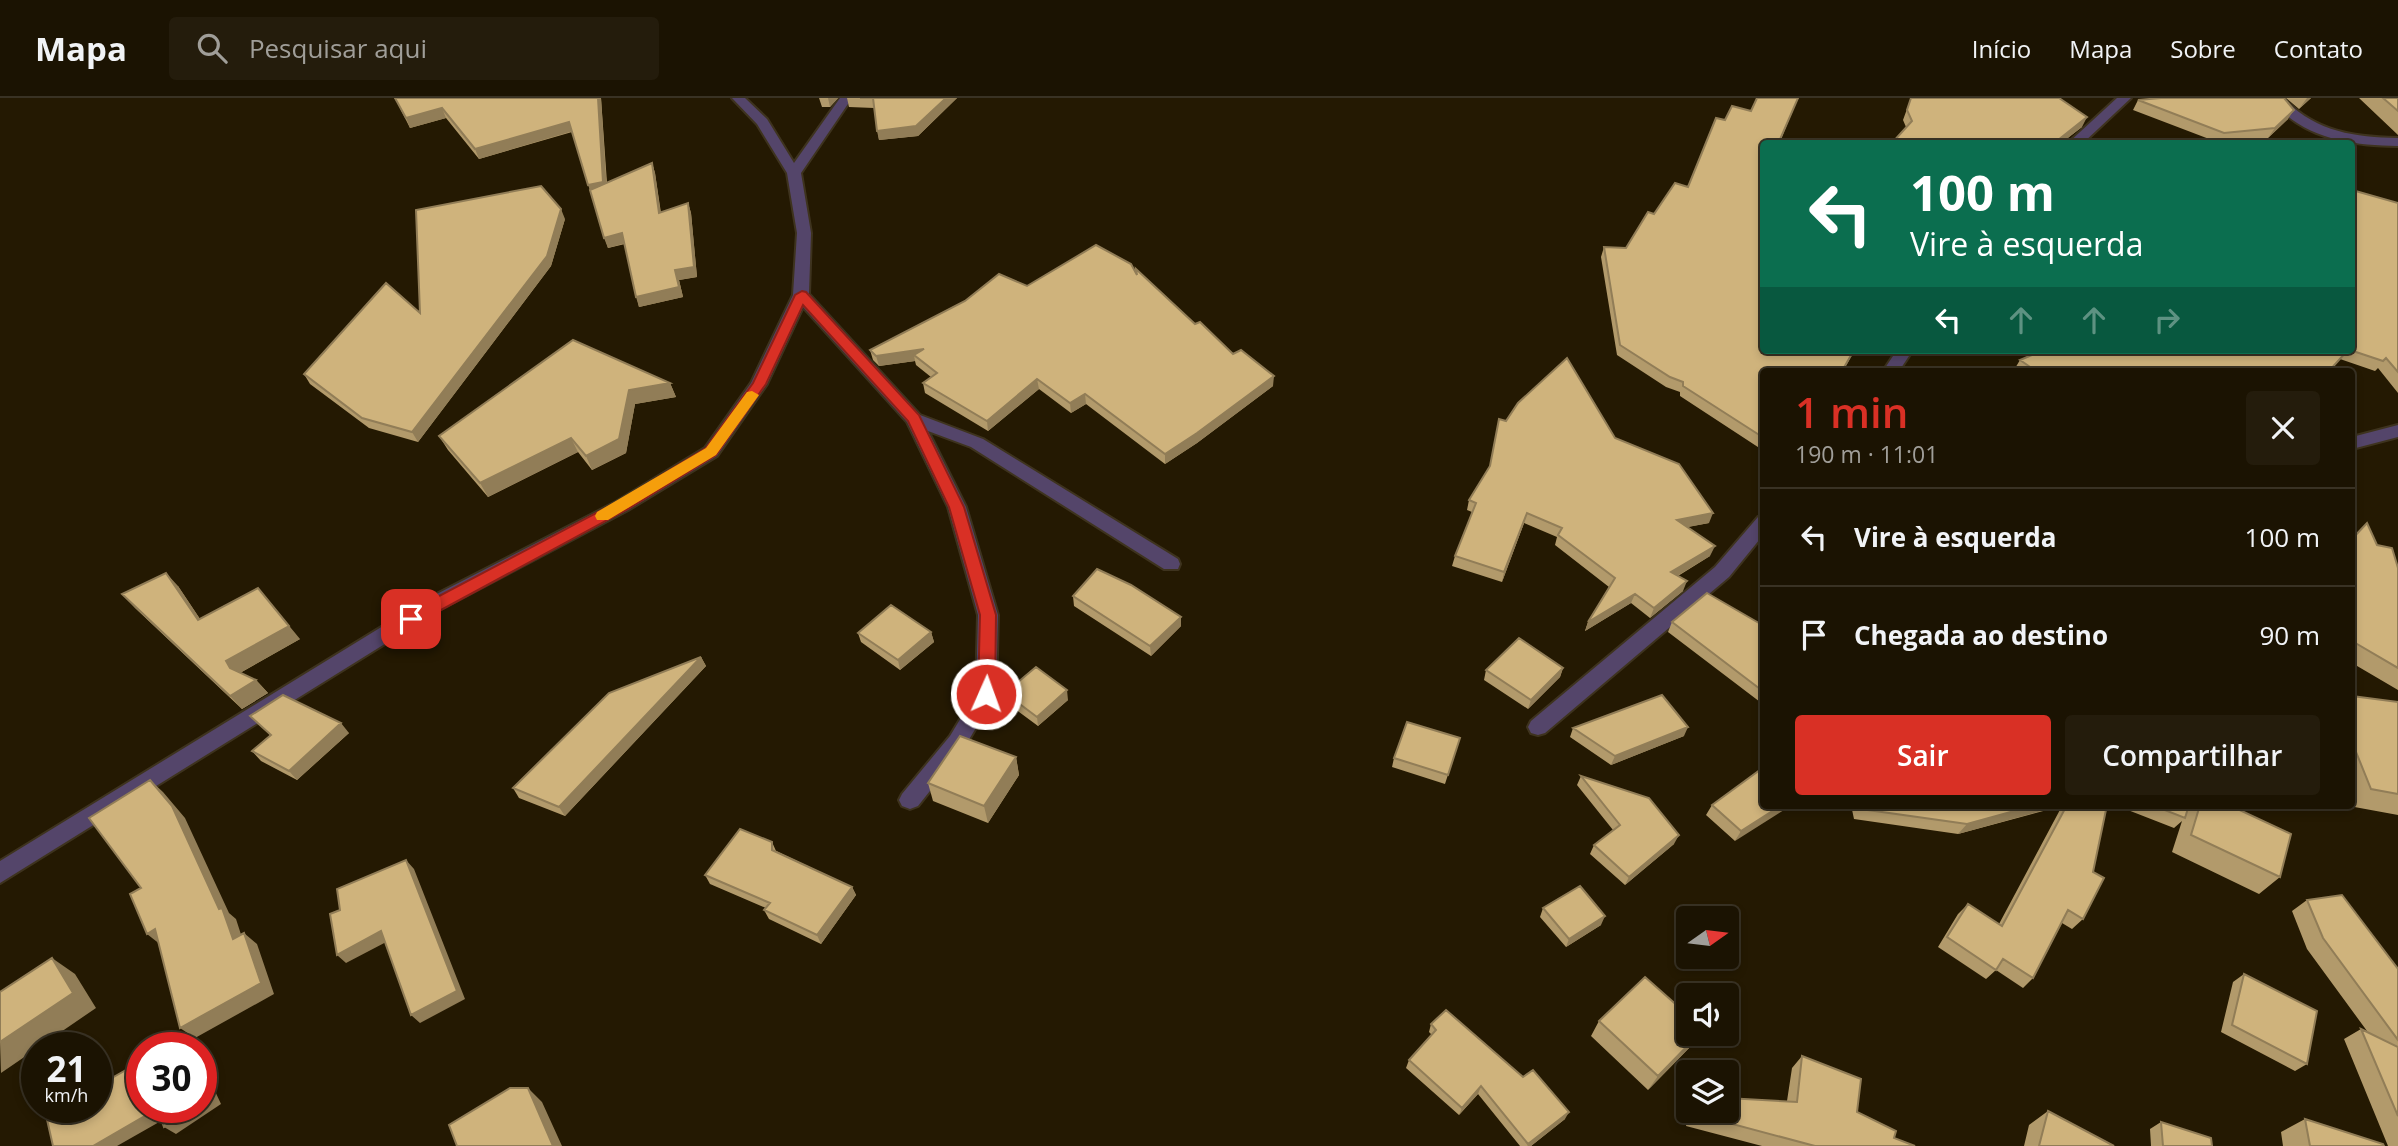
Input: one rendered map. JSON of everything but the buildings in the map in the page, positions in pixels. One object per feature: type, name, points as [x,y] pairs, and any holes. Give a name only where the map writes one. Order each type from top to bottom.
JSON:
[{"type":"street","points":[[0,873],[434,604],[622,506],[711,452],[760,384],[802,295],[804,233],[794,173],[762,122],[738,98]]},
{"type":"street","points":[[794,173],[846,98]]},
{"type":"street","points":[[2078,140],[2125,98]]},
{"type":"street","points":[[2276,98],[2292,117],[2323,133],[2364,141],[2398,142]]},
{"type":"street","points":[[802,295],[914,419],[957,507],[988,615],[986,694],[957,742],[910,800]]},
{"type":"street","points":[[914,419],[977,443],[1171,564]]},
{"type":"street","points":[[2355,442],[2398,431]]},
{"type":"street","points":[[1538,727],[1722,572],[1760,527]]},
{"type":"slow traffic","points":[[602,516],[711,452],[752,395]]},
{"type":"route","points":[[411,619],[434,604],[622,506],[711,452],[760,384],[802,295],[914,419],[957,507],[988,615],[986,694]]}]
